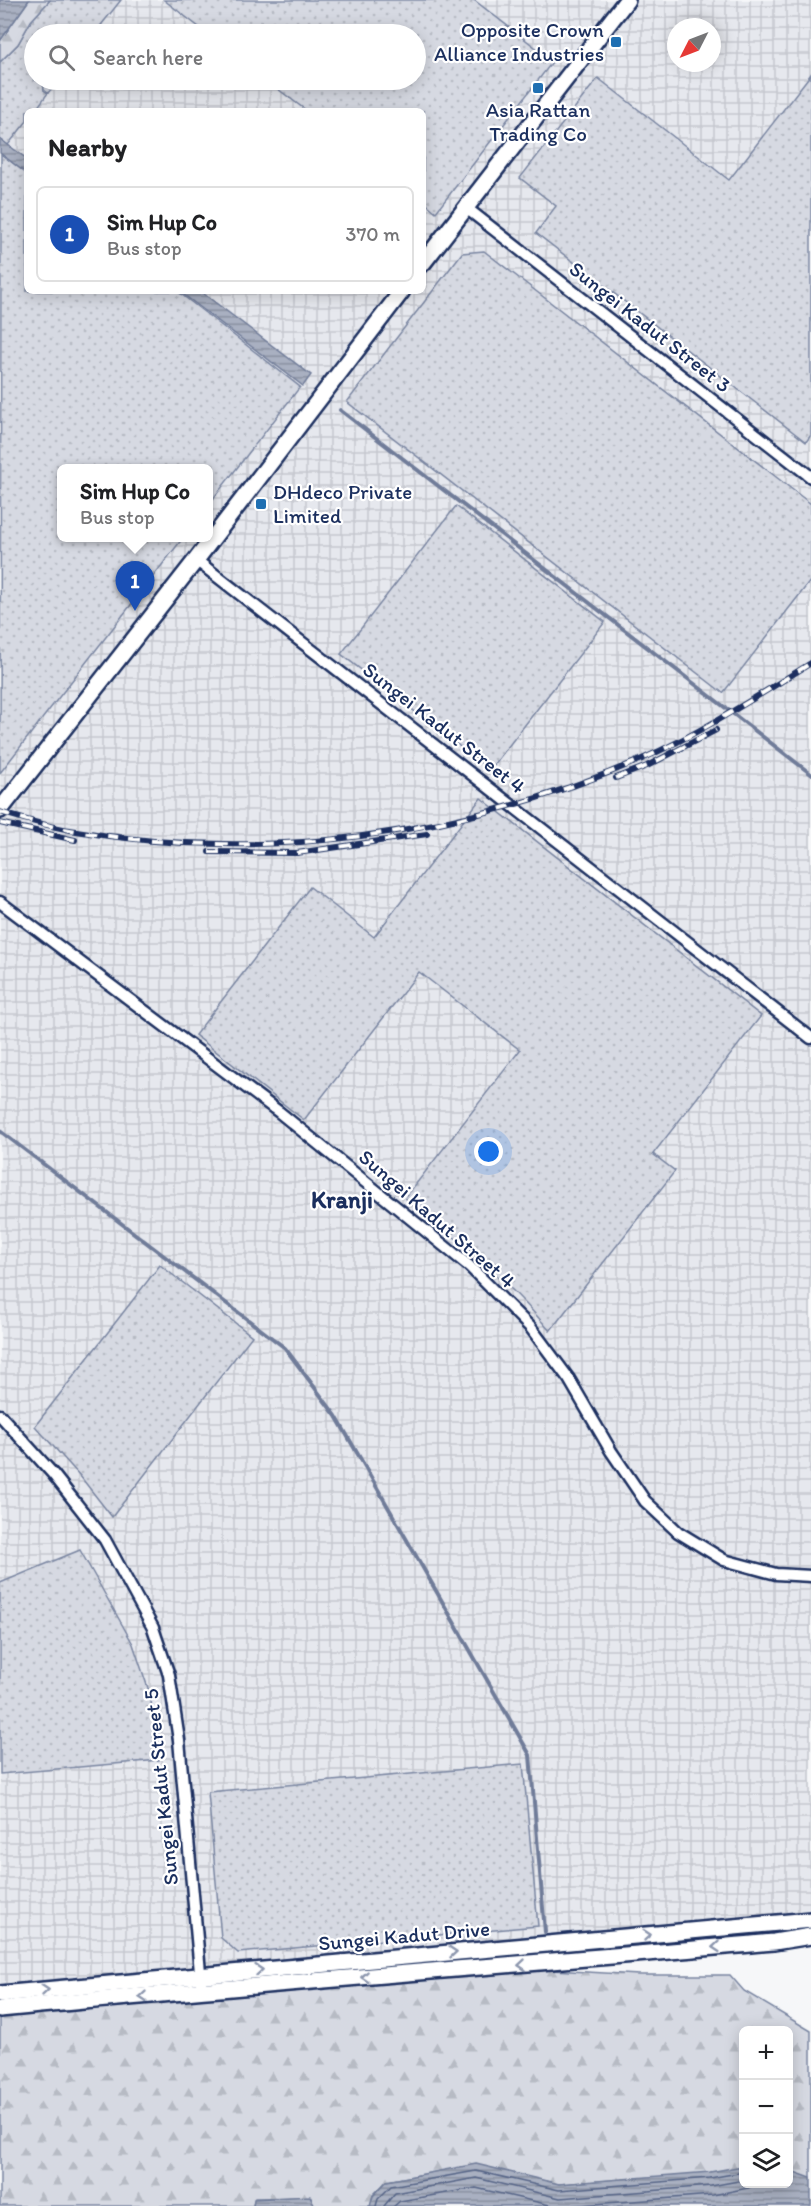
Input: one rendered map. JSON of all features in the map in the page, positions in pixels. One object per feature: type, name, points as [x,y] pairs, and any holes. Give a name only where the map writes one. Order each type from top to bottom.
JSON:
[{"type":"main road","points":[[426,259],[627,0]]},
{"type":"main road","points":[[213,538],[400,294]]},
{"type":"main road","points":[[0,810],[210,542]]},
{"type":"main road","name":"Sungei Kadut Drive","points":[[0,2009],[530,1945],[811,1920]]},
{"type":"main road","name":"Sungei Kadut Drive","points":[[0,1994],[201,1984],[274,1984],[556,1962],[774,1942],[811,1936]]},
{"type":"street","name":"Sungei Kadut Street 3","points":[[465,207],[811,477]]},
{"type":"street","name":"Sungei Kadut Street 4","points":[[196,560],[811,1038]]},
{"type":"street","name":"Sungei Kadut Street 4","points":[[0,902],[279,1112],[469,1266],[531,1328],[569,1379],[611,1451],[645,1501],[678,1532],[724,1560],[776,1574],[811,1576]]},
{"type":"street","name":"Sungei Kadut Street 5","points":[[0,1415],[53,1474],[105,1540],[153,1628],[169,1675],[179,1740],[201,1984]]},
{"type":"shaded area","points":[[121,0],[811,0],[811,1930],[0,2023],[0,156],[24,125],[24,294],[426,294],[426,108],[37,108],[51,90],[426,90],[426,24],[102,24]]},
{"type":"green space","points":[[29,0],[50,0],[29,24],[24,24],[24,33],[18,44],[0,62],[0,41]]},
{"type":"green space","points":[[50,0],[121,0],[102,24],[29,24]]},
{"type":"green space","points":[[164,0],[474,0],[553,61],[436,212],[426,204],[426,108],[303,108],[279,90],[426,90],[426,24],[195,24]]},
{"type":"green space","points":[[24,33],[24,90],[44,90],[48,93],[37,108],[24,108],[24,125],[8,145],[0,139],[0,62],[18,44]]},
{"type":"green space","points":[[811,74],[811,435],[806,442],[536,233],[556,206],[520,178],[598,78],[729,180]]},
{"type":"green space","points":[[1,154],[24,172],[24,294],[181,294],[300,387],[213,499],[213,464],[57,464],[57,542],[180,542],[0,773]]},
{"type":"green space","points":[[484,251],[811,504],[811,580],[723,693],[347,402],[462,253]]},
{"type":"green space","points":[[456,506],[605,622],[490,770],[341,654]]},
{"type":"green space","points":[[481,798],[761,1016],[653,1154],[675,1171],[550,1331],[517,1294],[481,1260],[405,1198],[520,1050],[419,972],[304,1120],[195,1035],[310,887],[374,937]]},
{"type":"green space","points":[[160,1265],[252,1336],[112,1517],[80,1476],[35,1426]]},
{"type":"green space","points":[[80,1550],[133,1644],[150,1694],[159,1760],[0,1774],[0,1583]]},
{"type":"green space","points":[[523,1764],[538,1926],[238,1953],[221,1938],[208,1792]]},
{"type":"green space","points":[[484,1966],[639,1975],[730,1975],[744,1991],[811,2031],[811,2179],[793,2172],[793,2026],[739,2026],[739,2168],[711,2173],[558,2184],[475,2165],[387,2181],[373,2195],[370,2206],[315,2206],[310,2197],[255,2198],[253,2206],[0,2206],[0,2017]]},
{"type":"water","points":[[0,0],[29,0],[0,41]]},
{"type":"water","points":[[0,139],[24,157],[24,172],[0,153]]},
{"type":"water","points":[[183,294],[204,294],[311,375],[303,386]]},
{"type":"water","points":[[476,2164],[559,2184],[710,2172],[739,2167],[739,2188],[793,2188],[793,2171],[811,2178],[811,2206],[370,2206],[373,2196],[387,2181]]},
{"type":"water","points":[[310,2196],[315,2206],[253,2206],[254,2199]]},
{"type":"waterway","points":[[340,410],[811,774]]},
{"type":"waterway","points":[[0,1131],[285,1348],[336,1416],[530,1755],[545,1932]]},
{"type":"railway","points":[[0,812],[70,830],[142,840],[215,844],[288,843],[361,836],[433,824],[504,807],[574,786],[642,759],[707,726],[811,663]]},
{"type":"railway","points":[[616,778],[647,766],[716,730]]},
{"type":"railway","points":[[0,823],[75,840]]},
{"type":"railway","points":[[209,852],[297,853],[427,834]]},
{"type":"place","name":"Opposite Crown Alliance Industries","points":[[616,42]]},
{"type":"place","name":"Asia Rattan Trading Co","points":[[538,88]]},
{"type":"place","name":"DHdeco Private Limited","points":[[261,504]]},
{"type":"place","name":"Sim Hup Co","points":[[135,611]]},
{"type":"district","name":"Kranji","points":[[342,1200]]}]
